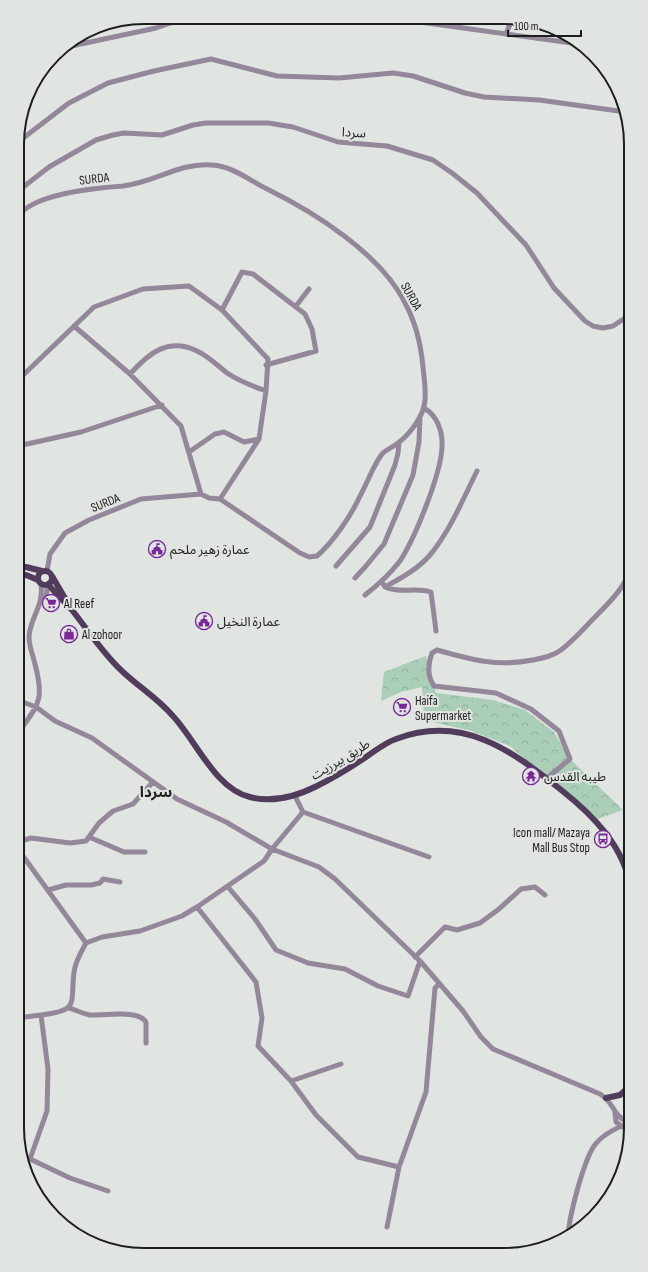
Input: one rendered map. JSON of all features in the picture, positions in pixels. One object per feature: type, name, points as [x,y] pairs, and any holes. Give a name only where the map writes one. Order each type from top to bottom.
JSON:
[{"type":"main road","points":[[24,567],[47,572],[71,609]]},
{"type":"main road","points":[[39,582],[38,576],[47,572]]},
{"type":"main road","points":[[47,572],[51,581],[48,584]]},
{"type":"main road","points":[[24,575],[39,582],[48,584],[71,609]]},
{"type":"main road","name":"طريق بيرزيت","points":[[71,609],[122,672],[172,714],[194,741],[217,775],[230,787],[248,797],[259,799],[295,796],[330,780],[396,739],[421,732],[437,730],[474,736],[496,744],[515,754],[547,778],[592,816],[624,860]]},
{"type":"main road","points":[[606,1098],[620,1095],[624,1091]]},
{"type":"street","points":[[76,45],[156,28],[168,24]]},
{"type":"street","points":[[434,24],[568,43]]},
{"type":"street","points":[[506,34],[510,24]]},
{"type":"street","points":[[24,137],[69,103],[108,83],[168,67],[210,59],[277,76],[339,78],[393,73],[413,76],[465,94],[539,100],[620,111]]},
{"type":"street","name":"سردا","points":[[24,186],[49,167],[96,140],[124,133],[162,135],[193,125],[206,123],[268,123],[293,127],[338,142],[388,146],[433,160],[477,193],[526,245],[554,288],[585,321],[593,326],[603,328],[614,326],[624,319]]},
{"type":"street","name":"SURDA","points":[[24,210],[28,206],[73,191],[143,183],[182,167],[214,165],[228,168],[289,200],[321,219],[355,245],[377,265],[405,302],[421,348],[425,382],[424,408],[414,426],[399,442],[382,454],[359,500],[326,548],[317,556],[309,557],[300,553],[220,499],[209,498],[201,494],[141,499],[89,520],[64,533],[50,554],[47,572]]},
{"type":"street","points":[[222,310],[242,272],[254,274],[305,314],[312,329],[316,351],[266,365]]},
{"type":"street","points":[[24,374],[94,307],[143,289],[189,286],[222,310],[268,359],[266,365],[266,391],[259,439],[220,499]]},
{"type":"street","points":[[296,306],[309,289]]},
{"type":"street","points":[[74,326],[130,374],[181,426],[201,494]]},
{"type":"street","points":[[130,374],[144,358],[164,347],[174,344],[196,350],[243,383],[266,391]]},
{"type":"street","points":[[24,445],[81,432],[162,405]]},
{"type":"street","points":[[366,595],[382,582],[399,562],[410,544],[438,469],[442,446],[441,434],[438,424],[430,412],[424,408]]},
{"type":"street","points":[[355,578],[384,544],[413,476],[420,415]]},
{"type":"street","points":[[189,452],[215,434],[224,432],[244,442],[259,439]]},
{"type":"street","points":[[336,566],[370,527],[395,465],[399,442]]},
{"type":"street","points":[[385,587],[417,567],[430,555],[455,515],[477,471]]},
{"type":"street","points":[[39,582],[44,598]]},
{"type":"street","points":[[382,582],[385,587],[392,590],[424,590],[431,592],[436,630]]},
{"type":"street","points":[[547,778],[570,759],[559,731],[531,709],[496,693],[434,686],[430,679],[429,660],[432,653],[437,650],[476,661],[500,664],[516,664],[554,654],[580,633],[617,593],[624,582]]},
{"type":"street","points":[[24,724],[36,707],[41,686],[29,638],[48,584]]},
{"type":"street","points":[[44,598],[59,597]]},
{"type":"street","points":[[24,702],[36,707],[54,721],[92,738],[177,799],[226,822],[272,848],[319,867],[325,871],[420,961],[463,1011],[481,1037],[493,1049],[531,1064],[606,1098],[615,1110],[618,1117],[624,1120]]},
{"type":"street","points":[[24,840],[31,838],[70,843],[86,841],[98,823],[113,811],[133,804],[153,782]]},
{"type":"street","points":[[295,796],[303,812],[429,857]]},
{"type":"street","points":[[24,1017],[54,1014],[69,1008],[73,1002],[75,967],[86,943],[102,937],[140,931],[182,916],[197,907],[264,861],[272,848],[303,812]]},
{"type":"street","points":[[89,837],[124,852],[145,852]]},
{"type":"street","points":[[24,857],[86,943]]},
{"type":"street","points":[[48,890],[66,885],[91,885],[100,883],[103,879],[120,882]]},
{"type":"street","points":[[228,887],[255,919],[276,950],[308,963],[345,969],[378,986],[408,996],[420,961]]},
{"type":"street","points":[[415,957],[445,927],[457,930],[480,922],[499,909],[521,889],[535,887],[544,895]]},
{"type":"street","points":[[197,907],[256,982],[262,1018],[258,1046],[291,1081],[316,1116],[358,1157],[399,1167]]},
{"type":"street","points":[[387,1227],[399,1167],[426,1092],[436,988],[439,984]]},
{"type":"street","points":[[69,1008],[89,1014],[127,1014],[140,1016],[146,1022],[146,1043]]},
{"type":"street","points":[[41,1015],[48,1069],[47,1111],[30,1160],[70,1178],[108,1191]]},
{"type":"street","points":[[291,1081],[341,1064]]},
{"type":"street","points":[[569,1229],[574,1204],[592,1151],[604,1136],[622,1126],[616,1122],[615,1110]]},
{"type":"green space","points":[[426,656],[436,693],[493,700],[525,710],[554,732],[570,759],[623,810],[595,820],[510,746],[472,731],[424,720],[422,687],[401,692],[381,701],[384,672]]},
{"type":"place","name":"عمارة زهير ملحم","points":[[157,549]]},
{"type":"place","name":"Al Reef","points":[[51,603]]},
{"type":"place","name":"عمارة النخيل","points":[[204,621]]},
{"type":"place","name":"Al zohoor","points":[[69,634]]},
{"type":"place","name":"Haifa Supermarket","points":[[402,707]]},
{"type":"place","name":"طيبه القدس","points":[[531,776]]},
{"type":"place","name":"Icon mall/ Mazaya Mall Bus Stop","points":[[603,839]]},
{"type":"district","name":"سردا","points":[[156,792]]}]
